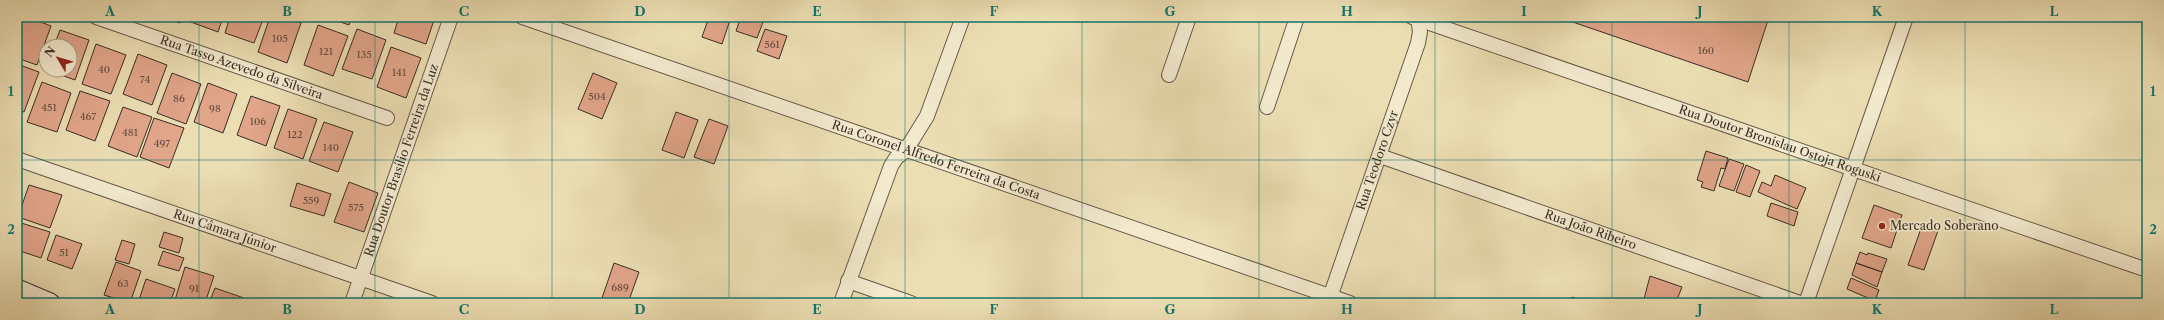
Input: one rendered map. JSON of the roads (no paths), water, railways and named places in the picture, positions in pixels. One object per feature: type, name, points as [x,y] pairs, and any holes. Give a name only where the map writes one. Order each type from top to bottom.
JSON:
[{"type":"main road","points":[[17,289],[50,303]]},
{"type":"street","name":"Rua Tasso Azevedo da Silveira","points":[[96,17],[387,118]]},
{"type":"street","name":"Rua Doutor Brasílio Ferreira da Luz","points":[[352,303],[451,17]]},
{"type":"street","name":"Rua Coronel Alfredo Ferreira da Costa","points":[[522,17],[906,150],[1329,300],[1350,303]]},
{"type":"street","points":[[841,303],[891,166],[896,158],[906,150],[927,116],[963,17]]},
{"type":"street","points":[[1169,76],[1189,17]]},
{"type":"street","points":[[1267,108],[1297,17]]},
{"type":"street","points":[[1806,303],[1906,17]]},
{"type":"street","name":"Rua Doutor Bronislau Ostoja Roguski","points":[[1416,18],[2147,270]]},
{"type":"street","name":"Rua Teodoro Czyr","points":[[1329,300],[1418,44],[1420,32],[1416,18]]},
{"type":"street","name":"Rua João Ribeiro","points":[[1380,156],[1800,303]]},
{"type":"street","name":"Rua Câmara Júnior","points":[[17,159],[432,303]]},
{"type":"street","points":[[848,281],[910,303]]},
{"type":"place","name":"Mercado Soberano","points":[[1882,226]]}]
